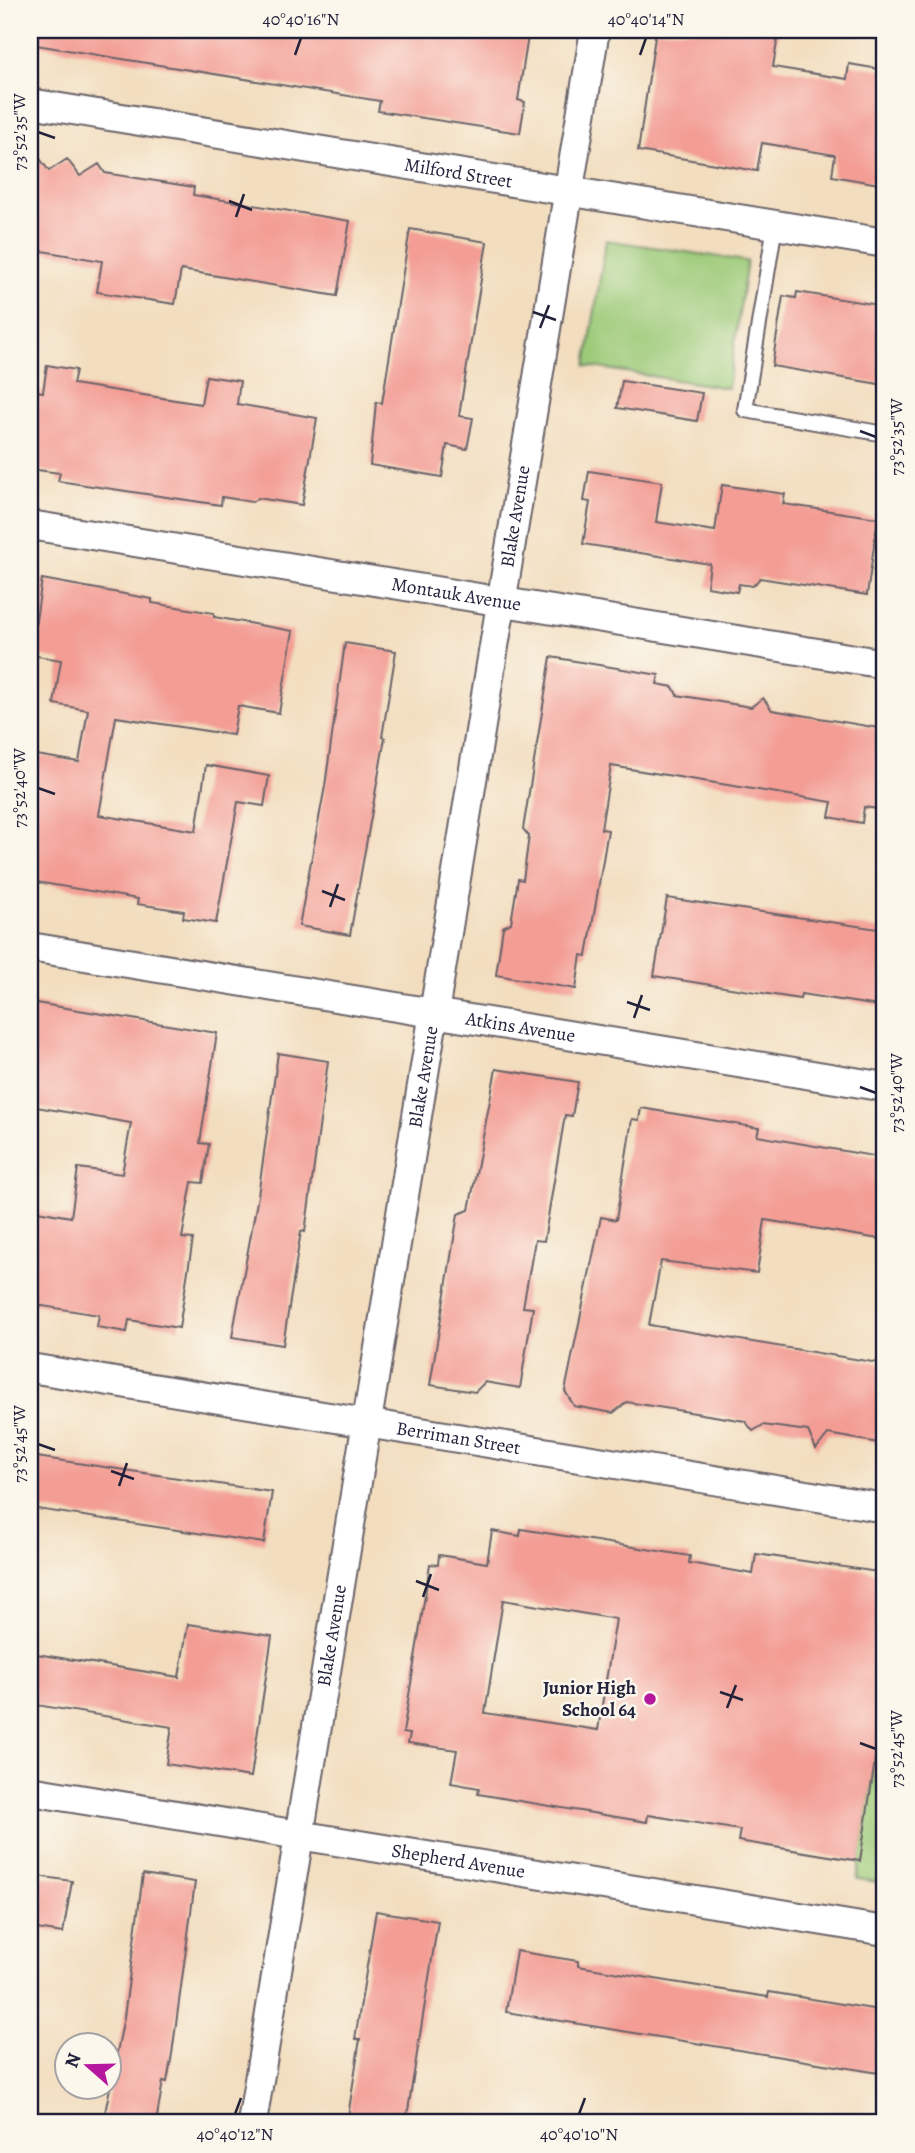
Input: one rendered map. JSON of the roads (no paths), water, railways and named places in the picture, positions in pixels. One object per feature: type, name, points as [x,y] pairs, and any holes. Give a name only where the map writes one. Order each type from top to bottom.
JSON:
[{"type":"street","name":"Blake Avenue","points":[[252,2123],[595,30]]},
{"type":"street","name":"Milford Street","points":[[30,103],[885,243]]},
{"type":"street","name":"Montauk Avenue","points":[[30,525],[885,664]]},
{"type":"street","name":"Atkins Avenue","points":[[30,947],[885,1087]]},
{"type":"street","name":"Berriman Street","points":[[30,1368],[885,1508]]},
{"type":"street","name":"Shepherd Avenue","points":[[30,1791],[885,1931]]},
{"type":"lane","points":[[775,225],[745,410],[885,434]]},
{"type":"place","name":"Junior High School 64","points":[[650,1699]]}]
